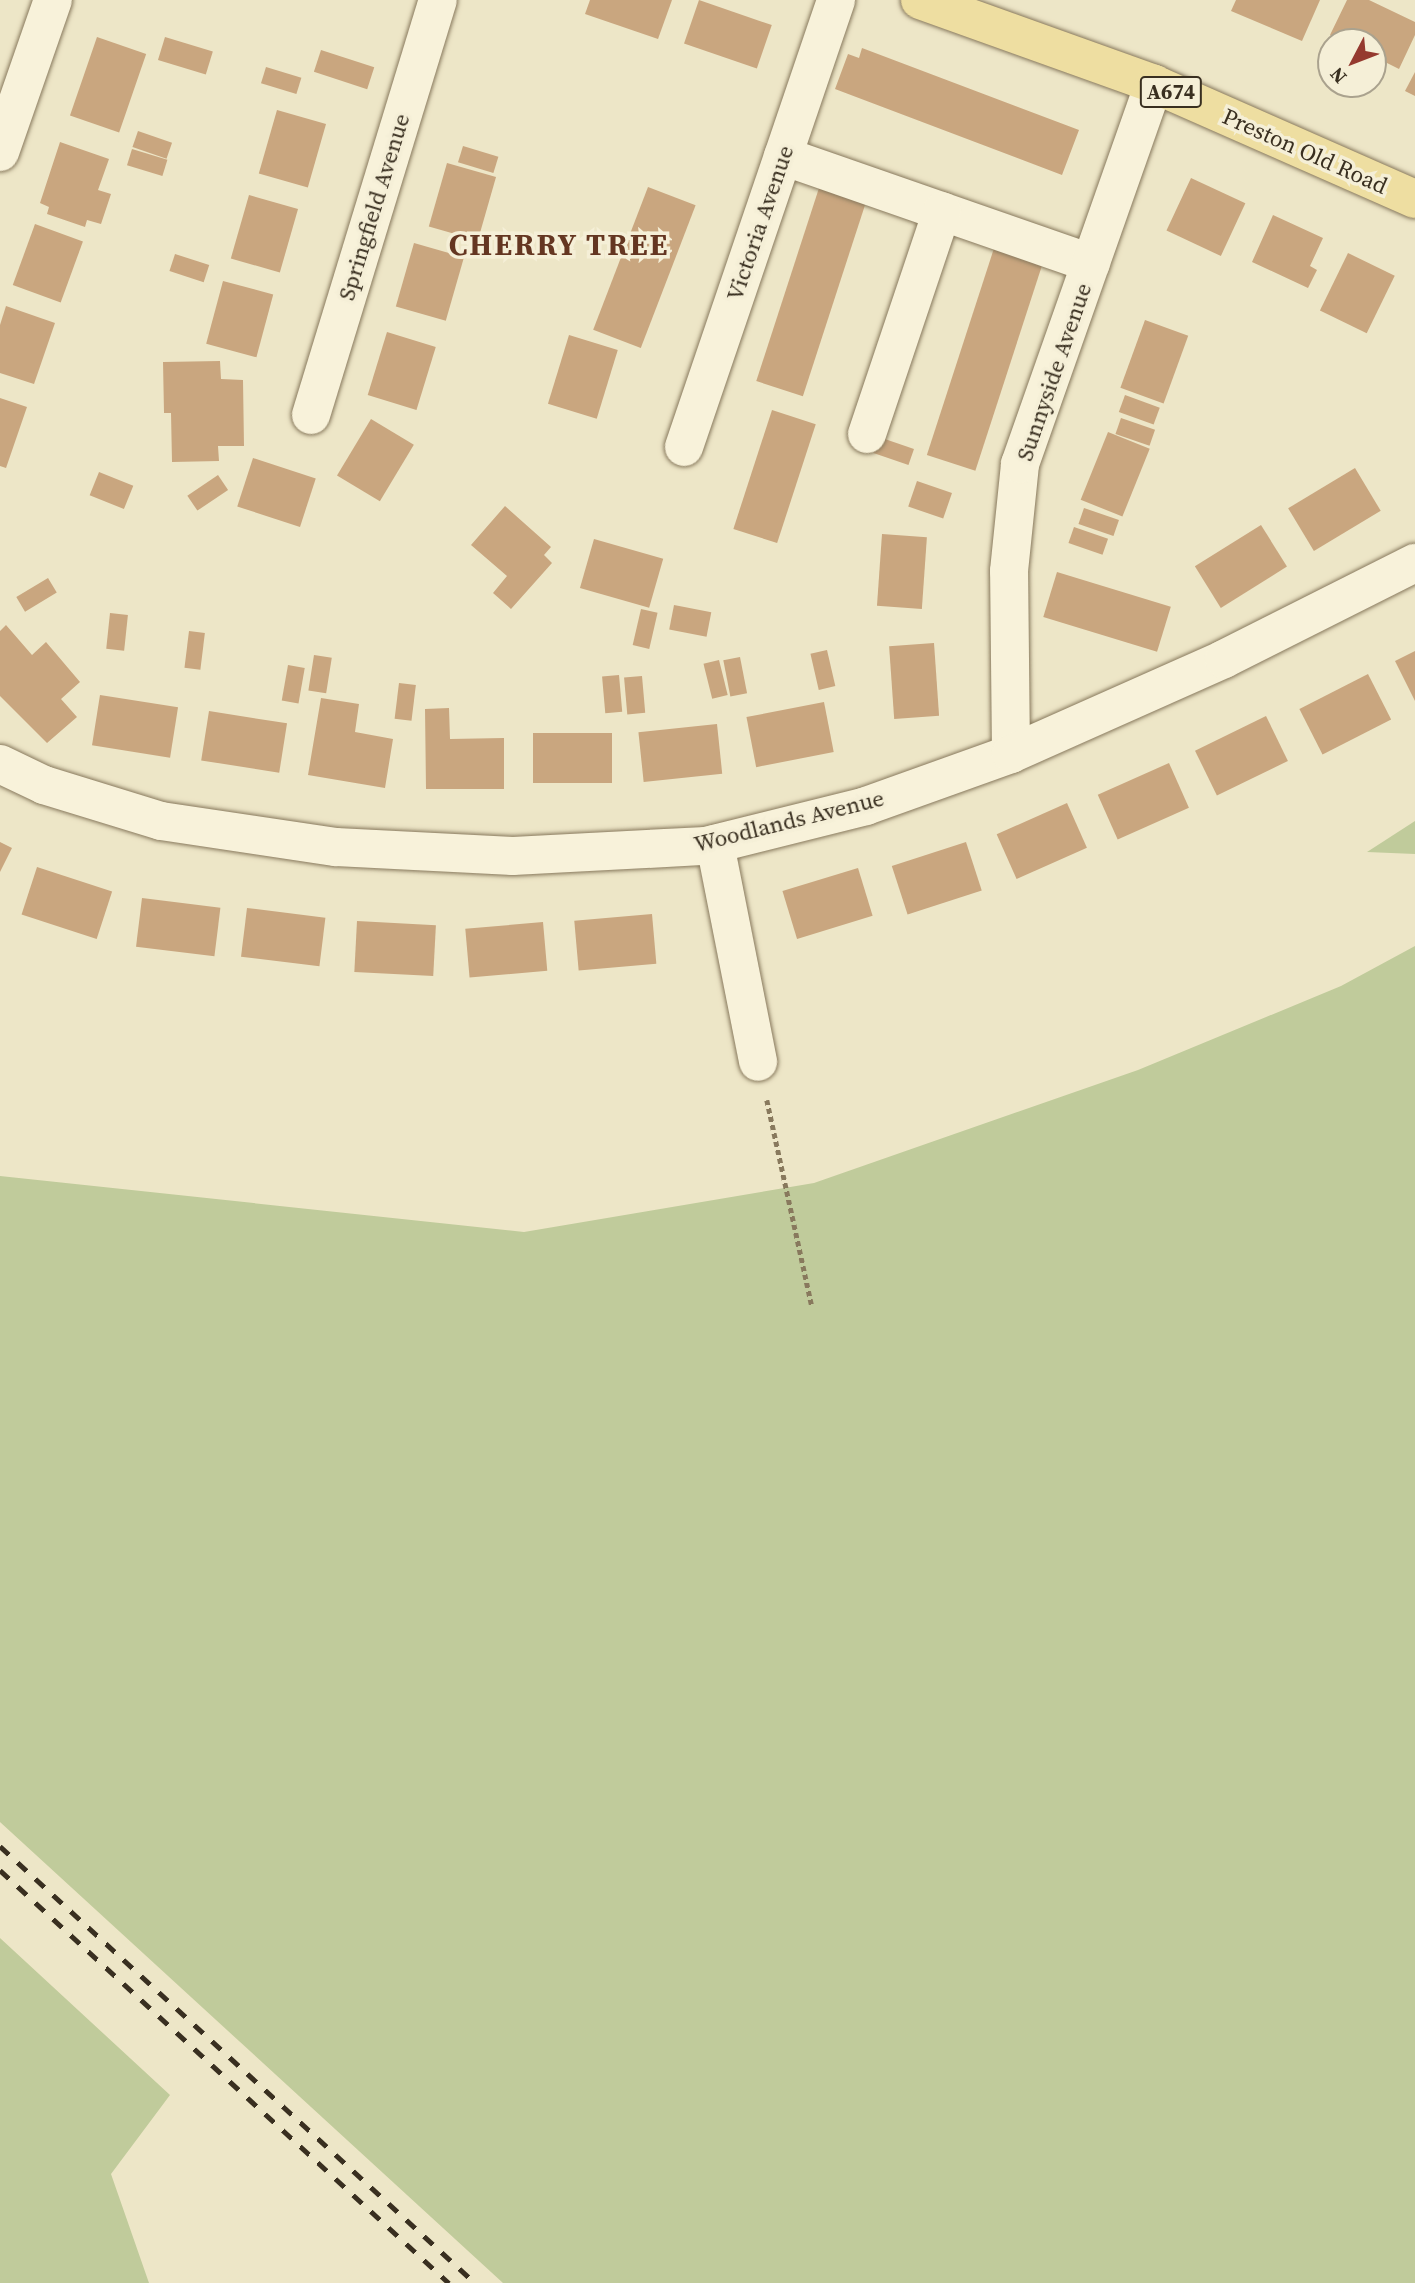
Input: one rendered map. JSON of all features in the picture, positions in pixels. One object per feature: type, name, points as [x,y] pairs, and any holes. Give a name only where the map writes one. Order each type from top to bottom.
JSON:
[{"type":"main road","name":"Preston Old Road","points":[[920,0],[1154,85],[1415,199]]},
{"type":"street","points":[[0,152],[53,0]]},
{"type":"street","name":"Springfield Avenue","points":[[311,415],[438,0]]},
{"type":"street","name":"Victoria Avenue","points":[[684,447],[836,0]]},
{"type":"street","name":"Sunnyside Avenue","points":[[1011,754],[1009,571],[1020,464],[1154,85]]},
{"type":"street","points":[[783,156],[1091,263]]},
{"type":"street","points":[[867,434],[942,211]]},
{"type":"street","name":"Woodlands Avenue","points":[[0,764],[44,785],[161,821],[336,847],[513,856],[715,844],[866,806],[1011,754],[1224,659],[1415,564]]},
{"type":"street","points":[[715,844],[758,1062]]},
{"type":"path","points":[[758,1062],[812,1306]]},
{"type":"green space","points":[[1415,821],[1415,854],[1367,852]]},
{"type":"green space","points":[[1415,946],[1415,2283],[503,2283],[0,1822],[0,1176],[524,1232],[814,1183],[1138,1070],[1341,986]]},
{"type":"green space","points":[[0,1938],[170,2095],[111,2174],[149,2283],[0,2283]]},
{"type":"building","points":[[590,0],[672,0],[658,39],[585,14]]},
{"type":"building","points":[[699,0],[772,25],[757,69],[684,43]]},
{"type":"building","points":[[1236,0],[1320,0],[1302,41],[1231,11]]},
{"type":"building","points":[[1347,0],[1369,0],[1415,22],[1415,35],[1399,69],[1387,63],[1387,28],[1333,28]]},
{"type":"building","points":[[97,37],[146,54],[119,132],[70,115]]},
{"type":"building","points":[[165,37],[213,52],[206,75],[158,60]]},
{"type":"building","points":[[862,48],[1079,130],[1062,175],[835,89],[848,54],[859,58]]},
{"type":"building","points":[[321,50],[374,67],[367,89],[314,72]]},
{"type":"building","points":[[266,67],[301,78],[296,94],[261,83]]},
{"type":"building","points":[[1415,72],[1415,96],[1405,91]]},
{"type":"building","points":[[277,110],[326,124],[308,188],[259,173]]},
{"type":"building","points":[[138,131],[172,143],[167,159],[132,147]]},
{"type":"building","points":[[60,142],[109,159],[98,190],[111,194],[101,224],[87,220],[85,227],[47,214],[49,207],[40,203]]},
{"type":"building","points":[[463,146],[498,157],[493,173],[458,162]]},
{"type":"building","points":[[132,149],[167,160],[162,176],[127,165]]},
{"type":"building","points":[[447,163],[496,177],[478,241],[429,226]]},
{"type":"building","points":[[1191,178],[1245,203],[1221,256],[1166,231]]},
{"type":"building","points":[[648,187],[696,205],[641,348],[593,330]]},
{"type":"building","points":[[819,188],[866,203],[803,396],[756,381]]},
{"type":"building","points":[[249,195],[298,209],[280,273],[231,258]]},
{"type":"building","points":[[1273,215],[1323,238],[1310,266],[1317,270],[1308,288],[1252,262]]},
{"type":"building","points":[[35,224],[83,241],[61,303],[13,285]]},
{"type":"building","points":[[997,239],[1046,255],[975,471],[927,455]]},
{"type":"building","points":[[414,243],[464,257],[446,321],[396,306]]},
{"type":"building","points":[[1348,253],[1395,276],[1367,333],[1320,311]]},
{"type":"building","points":[[175,254],[209,265],[204,282],[169,271]]},
{"type":"building","points":[[223,281],[273,294],[256,357],[206,344]]},
{"type":"building","points":[[6,306],[55,323],[34,384],[0,373],[0,325]]},
{"type":"building","points":[[1145,320],[1188,336],[1164,403],[1120,388]]},
{"type":"building","points":[[387,332],[436,347],[416,410],[368,395]]},
{"type":"building","points":[[569,335],[618,350],[597,419],[548,404]]},
{"type":"building","points":[[220,361],[221,379],[243,380],[244,446],[218,446],[219,461],[172,462],[171,413],[164,413],[163,362]]},
{"type":"building","points":[[1125,395],[1160,408],[1154,425],[1119,412]]},
{"type":"building","points":[[0,398],[27,407],[6,468],[0,466]]},
{"type":"building","points":[[772,410],[816,424],[777,543],[733,529]]},
{"type":"building","points":[[1121,418],[1155,430],[1150,446],[1115,434]]},
{"type":"building","points":[[371,419],[414,445],[380,501],[337,476]]},
{"type":"building","points":[[1108,432],[1150,449],[1122,517],[1081,500]]},
{"type":"building","points":[[879,437],[914,449],[908,465],[873,453]]},
{"type":"building","points":[[253,458],[316,478],[300,527],[237,507]]},
{"type":"building","points":[[1355,468],[1381,511],[1314,551],[1288,508]]},
{"type":"building","points":[[99,472],[133,486],[124,509],[90,495]]},
{"type":"building","points":[[218,475],[228,490],[197,511],[187,496]]},
{"type":"building","points":[[917,481],[952,493],[943,519],[908,507]]},
{"type":"building","points":[[505,506],[551,547],[544,555],[552,563],[511,609],[493,593],[507,576],[471,545]]},
{"type":"building","points":[[1084,508],[1119,520],[1113,536],[1078,524]]},
{"type":"building","points":[[1261,525],[1287,567],[1221,608],[1195,566]]},
{"type":"building","points":[[1074,527],[1108,539],[1103,555],[1068,543]]},
{"type":"building","points":[[882,534],[927,537],[922,609],[877,606]]},
{"type":"building","points":[[594,539],[663,559],[649,608],[580,588]]},
{"type":"building","points":[[1057,572],[1171,607],[1157,652],[1043,617]]},
{"type":"building","points":[[48,578],[57,593],[25,612],[16,597]]},
{"type":"building","points":[[674,605],[711,612],[707,637],[669,630]]},
{"type":"building","points":[[641,609],[658,613],[649,649],[633,645]]},
{"type":"building","points":[[110,613],[128,615],[124,651],[106,649]]},
{"type":"building","points":[[6,625],[32,655],[46,642],[80,682],[61,699],[77,717],[47,743],[0,696],[0,631]]},
{"type":"building","points":[[189,631],[205,633],[200,670],[184,668]]},
{"type":"building","points":[[934,643],[939,716],[894,719],[889,646]]},
{"type":"building","points":[[827,650],[835,686],[819,690],[810,654]]},
{"type":"building","points":[[1415,651],[1415,701],[1395,661]]},
{"type":"building","points":[[314,655],[332,658],[326,693],[308,691]]},
{"type":"building","points":[[740,657],[747,693],[730,697],[723,660]]},
{"type":"building","points":[[719,660],[728,695],[712,699],[703,664]]},
{"type":"building","points":[[288,665],[305,668],[298,703],[282,700]]},
{"type":"building","points":[[1368,674],[1391,719],[1323,754],[1299,709]]},
{"type":"building","points":[[619,675],[622,712],[605,713],[602,676]]},
{"type":"building","points":[[642,676],[645,713],[627,714],[624,678]]},
{"type":"building","points":[[399,683],[416,685],[411,721],[395,719]]},
{"type":"building","points":[[100,695],[178,707],[170,758],[92,745]]},
{"type":"building","points":[[321,698],[359,704],[355,732],[393,739],[385,788],[308,775]]},
{"type":"building","points":[[824,702],[834,752],[756,767],[746,717]]},
{"type":"building","points":[[449,708],[450,739],[504,738],[504,789],[426,789],[425,709]]},
{"type":"building","points":[[209,711],[287,723],[279,773],[201,760]]},
{"type":"building","points":[[1266,716],[1288,761],[1217,796],[1195,751]]},
{"type":"building","points":[[717,724],[722,774],[644,782],[638,732]]},
{"type":"building","points":[[533,733],[612,733],[612,783],[533,783]]},
{"type":"building","points":[[1169,763],[1189,808],[1118,839],[1098,795]]},
{"type":"building","points":[[1067,803],[1087,848],[1017,879],[997,834]]},
{"type":"building","points":[[0,842],[12,848],[0,872]]},
{"type":"building","points":[[966,842],[982,891],[908,915],[892,866]]},
{"type":"building","points":[[37,867],[112,891],[97,939],[22,915]]},
{"type":"building","points":[[858,868],[873,916],[797,939],[782,891]]},
{"type":"building","points":[[142,898],[220,908],[214,956],[136,947]]},
{"type":"building","points":[[247,908],[325,918],[319,966],[241,957]]},
{"type":"building","points":[[652,914],[656,964],[579,971],[574,921]]},
{"type":"building","points":[[357,921],[436,925],[433,976],[354,972]]},
{"type":"building","points":[[543,922],[547,971],[470,978],[465,929]]},
{"type":"railway","points":[[0,1846],[475,2283]]},
{"type":"railway","points":[[0,1870],[449,2283]]},
{"type":"district","name":"CHERRY TREE","points":[[559,245]]}]
